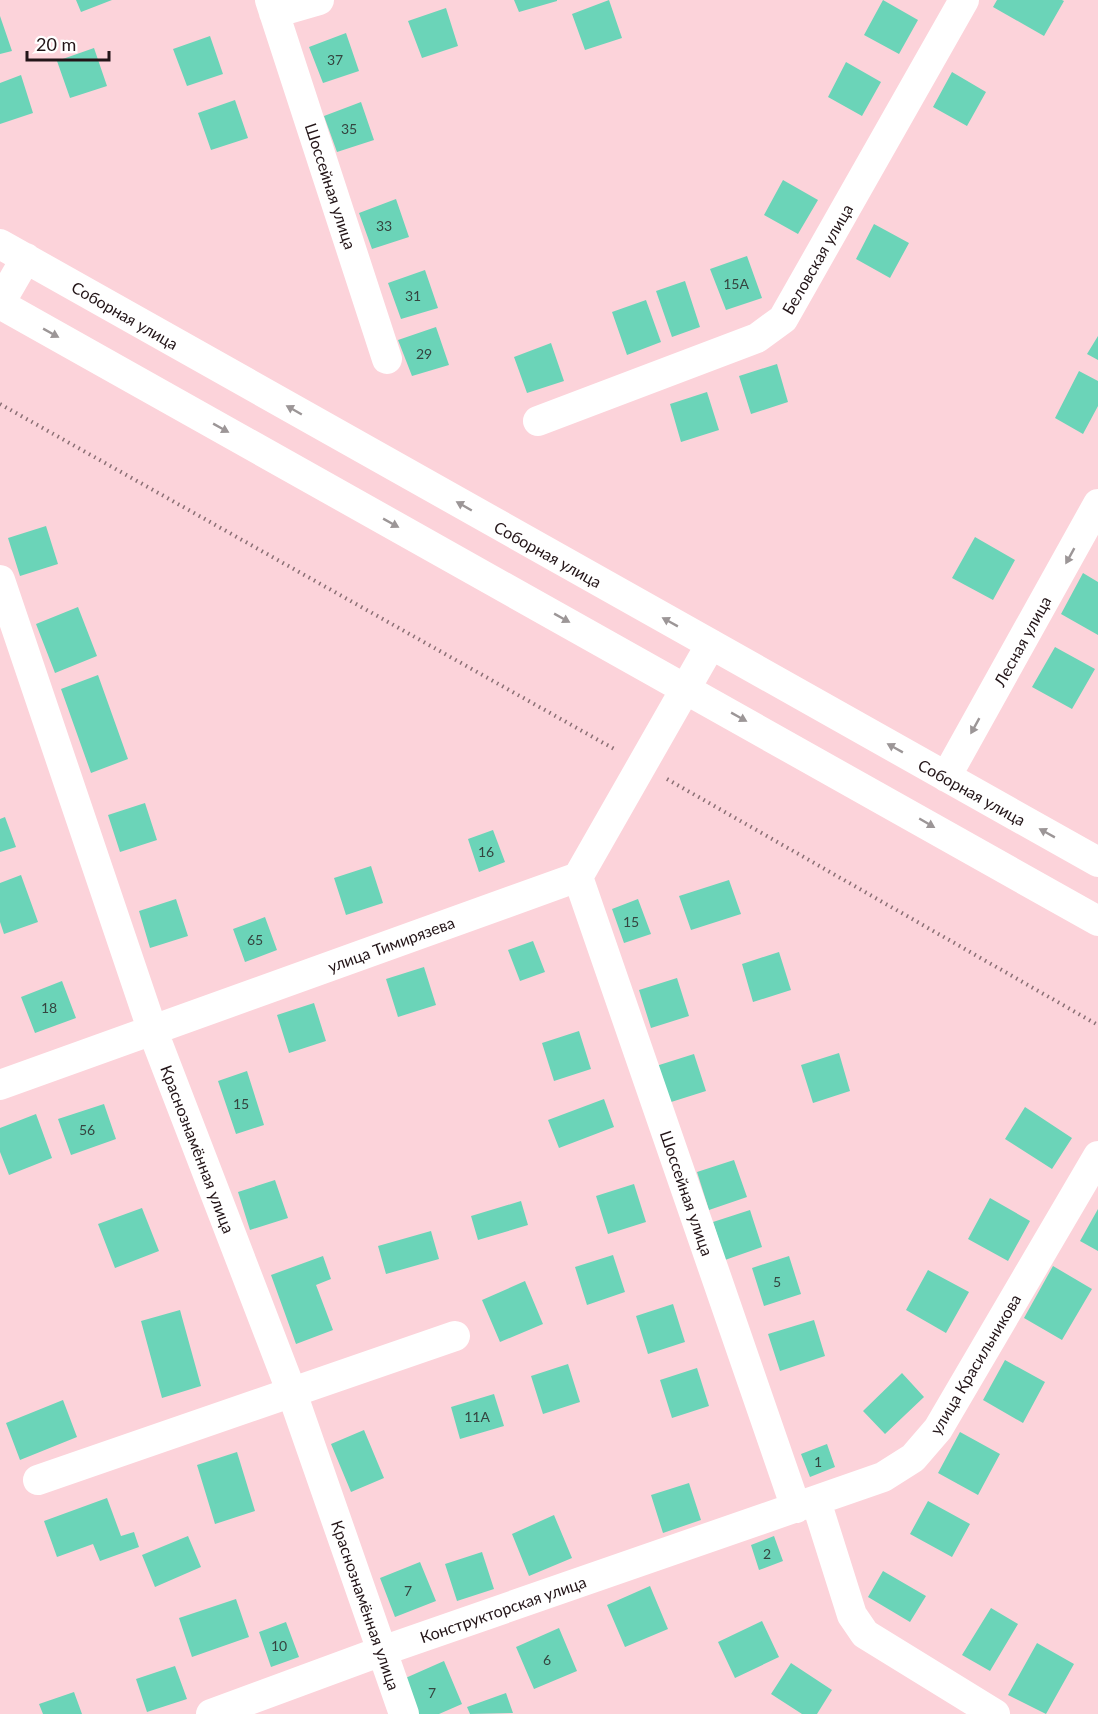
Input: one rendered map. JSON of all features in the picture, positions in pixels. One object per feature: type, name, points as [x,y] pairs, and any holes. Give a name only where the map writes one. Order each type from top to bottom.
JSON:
[{"type":"street","points":[[272,7],[319,0]]},
{"type":"street","name":"Беловская улица","points":[[538,421],[757,338],[783,319],[964,0]]},
{"type":"street","name":"Шоссейная улица","points":[[272,7],[387,359]]},
{"type":"street","points":[[13,251],[0,304],[1098,921]]},
{"type":"street","name":"Соборная улица","points":[[13,251],[1098,862]]},
{"type":"street","name":"Лесная улица","points":[[946,777],[1098,504]]},
{"type":"street","name":"Краснознамённая улица","points":[[0,580],[152,1029],[292,1393],[404,1714]]},
{"type":"street","points":[[578,877],[711,645]]},
{"type":"street","name":"Шоссейная улица","points":[[578,877],[806,1504],[852,1615],[865,1634],[995,1714]]},
{"type":"street","name":"улица Тимирязева","points":[[0,1085],[578,877]]},
{"type":"street","name":"улица Красильникова","points":[[806,1504],[882,1477],[913,1458],[938,1429],[1098,1155]]},
{"type":"street","points":[[38,1479],[455,1336]]},
{"type":"street","name":"Конструкторская улица","points":[[212,1714],[382,1651],[806,1504]]},
{"type":"path","points":[[0,404],[643,765],[1098,1025]]},
{"type":"building","points":[[76,0],[112,0],[81,12]]},
{"type":"building","points":[[514,0],[557,0],[557,1],[519,12]]},
{"type":"building","points":[[609,0],[622,38],[585,50],[572,14]]},
{"type":"building","points":[[883,0],[918,20],[899,54],[864,35]]},
{"type":"building","points":[[997,0],[1064,1],[1044,36],[993,7]]},
{"type":"building","points":[[446,8],[458,46],[422,58],[408,21]]},
{"type":"building","points":[[0,16],[12,51],[0,54]]},
{"type":"building","points":[[346,33],[359,71],[323,83],[309,47]]},
{"type":"building","points":[[210,36],[223,74],[187,86],[173,49]]},
{"type":"building","points":[[94,48],[107,86],[70,98],[57,61]]},
{"type":"building","points":[[846,62],[881,82],[862,116],[828,97]]},
{"type":"building","points":[[952,72],[986,92],[967,126],[933,107]]},
{"type":"building","points":[[21,75],[33,113],[0,124],[0,83]]},
{"type":"building","points":[[235,100],[248,138],[211,150],[198,113]]},
{"type":"building","points":[[361,102],[374,140],[337,152],[324,116]]},
{"type":"building","points":[[783,180],[818,200],[798,234],[764,215]]},
{"type":"building","points":[[396,199],[409,237],[372,249],[359,213]]},
{"type":"building","points":[[874,224],[909,243],[890,278],[856,259]]},
{"type":"building","points":[[747,256],[762,298],[726,310],[710,269]]},
{"type":"building","points":[[425,270],[438,308],[401,319],[388,283]]},
{"type":"building","points":[[685,281],[700,327],[672,337],[656,291]]},
{"type":"building","points":[[646,300],[661,342],[627,355],[612,312]]},
{"type":"building","points":[[436,327],[449,365],[412,376],[398,340]]},
{"type":"building","points":[[1098,336],[1098,360],[1087,354]]},
{"type":"building","points":[[551,343],[564,381],[527,393],[514,357]]},
{"type":"building","points":[[777,364],[788,402],[751,414],[739,376]]},
{"type":"building","points":[[1079,371],[1098,381],[1098,406],[1083,434],[1055,418]]},
{"type":"building","points":[[707,392],[719,430],[681,442],[670,404]]},
{"type":"building","points":[[46,526],[58,564],[20,576],[8,538]]},
{"type":"building","points":[[975,537],[1015,560],[993,600],[952,578]]},
{"type":"building","points":[[1083,573],[1098,582],[1098,635],[1061,614]]},
{"type":"building","points":[[78,607],[97,656],[55,673],[36,624]]},
{"type":"building","points":[[1055,647],[1095,669],[1072,709],[1032,687]]},
{"type":"building","points":[[98,675],[128,759],[91,773],[61,689]]},
{"type":"building","points":[[145,803],[157,840],[120,852],[108,815]]},
{"type":"building","points":[[5,817],[16,847],[0,852],[0,819]]},
{"type":"building","points":[[493,830],[505,862],[479,872],[468,839]]},
{"type":"building","points":[[371,866],[383,903],[346,915],[334,878]]},
{"type":"building","points":[[21,875],[38,922],[4,934],[0,922],[0,883]]},
{"type":"building","points":[[729,880],[741,914],[691,930],[679,896]]},
{"type":"building","points":[[176,899],[188,936],[150,948],[139,911]]},
{"type":"building","points":[[638,899],[651,934],[624,943],[612,909]]},
{"type":"building","points":[[265,917],[277,950],[245,962],[233,929]]},
{"type":"building","points":[[533,941],[545,972],[520,981],[508,950]]},
{"type":"building","points":[[779,952],[791,990],[753,1002],[742,964]]},
{"type":"building","points":[[424,967],[436,1005],[398,1017],[386,979]]},
{"type":"building","points":[[677,978],[689,1016],[651,1028],[639,990]]},
{"type":"building","points":[[62,981],[76,1018],[35,1033],[21,997]]},
{"type":"building","points":[[314,1003],[326,1041],[289,1053],[277,1015]]},
{"type":"building","points":[[579,1031],[591,1069],[554,1081],[542,1043]]},
{"type":"building","points":[[839,1053],[850,1091],[813,1103],[801,1065]]},
{"type":"building","points":[[694,1054],[706,1091],[668,1103],[656,1066]]},
{"type":"building","points":[[247,1071],[264,1125],[236,1134],[218,1081]]},
{"type":"building","points":[[604,1099],[614,1127],[559,1148],[548,1120]]},
{"type":"building","points":[[104,1104],[116,1139],[71,1155],[58,1119]]},
{"type":"building","points":[[1025,1107],[1072,1138],[1052,1169],[1005,1139]]},
{"type":"building","points":[[36,1114],[52,1158],[9,1175],[0,1152],[0,1128]]},
{"type":"building","points":[[734,1160],[747,1197],[709,1210],[697,1172]]},
{"type":"building","points":[[275,1180],[288,1218],[250,1230],[238,1192]]},
{"type":"building","points":[[634,1184],[646,1222],[608,1234],[596,1196]]},
{"type":"building","points":[[990,1198],[1030,1221],[1008,1261],[968,1239]]},
{"type":"building","points":[[521,1201],[528,1225],[478,1240],[471,1216]]},
{"type":"building","points":[[142,1208],[159,1251],[115,1268],[98,1224]]},
{"type":"building","points":[[1098,1209],[1098,1251],[1080,1241]]},
{"type":"building","points":[[750,1210],[762,1247],[725,1260],[713,1222]]},
{"type":"building","points":[[431,1231],[439,1259],[386,1274],[378,1246]]},
{"type":"building","points":[[613,1255],[625,1292],[587,1305],[575,1267]]},
{"type":"building","points":[[323,1256],[331,1279],[316,1285],[333,1330],[296,1344],[271,1275]]},
{"type":"building","points":[[789,1256],[801,1294],[764,1306],[752,1268]]},
{"type":"building","points":[[1053,1266],[1092,1289],[1062,1340],[1024,1318]]},
{"type":"building","points":[[928,1270],[969,1292],[946,1333],[906,1310]]},
{"type":"building","points":[[525,1281],[543,1324],[500,1342],[482,1300]]},
{"type":"building","points":[[673,1304],[685,1342],[648,1354],[636,1316]]},
{"type":"building","points":[[180,1310],[201,1386],[162,1398],[141,1321]]},
{"type":"building","points":[[814,1320],[825,1356],[780,1371],[768,1334]]},
{"type":"building","points":[[1005,1360],[1045,1382],[1023,1423],[983,1400]]},
{"type":"building","points":[[568,1364],[580,1402],[543,1414],[531,1376]]},
{"type":"building","points":[[697,1368],[709,1406],[672,1418],[660,1380]]},
{"type":"building","points":[[902,1373],[924,1397],[885,1434],[863,1411]]},
{"type":"building","points":[[494,1394],[504,1426],[460,1439],[451,1407]]},
{"type":"building","points":[[63,1400],[77,1437],[20,1460],[6,1423]]},
{"type":"building","points":[[364,1430],[384,1478],[351,1492],[331,1444]]},
{"type":"building","points":[[960,1432],[1000,1454],[978,1495],[938,1473]]},
{"type":"building","points":[[827,1444],[835,1467],[810,1477],[801,1454]]},
{"type":"building","points":[[237,1452],[255,1511],[215,1524],[197,1465]]},
{"type":"building","points":[[689,1483],[701,1520],[663,1533],[651,1495]]},
{"type":"building","points":[[107,1498],[121,1536],[134,1532],[139,1547],[100,1561],[93,1544],[57,1557],[44,1521]]},
{"type":"building","points":[[928,1501],[970,1524],[952,1557],[910,1534]]},
{"type":"building","points":[[554,1515],[572,1558],[529,1576],[512,1534]]},
{"type":"building","points":[[188,1536],[201,1567],[155,1587],[142,1555]]},
{"type":"building","points":[[774,1536],[783,1561],[759,1570],[751,1545]]},
{"type":"building","points":[[482,1552],[494,1589],[457,1601],[445,1564]]},
{"type":"building","points":[[420,1562],[436,1601],[395,1617],[380,1578]]},
{"type":"building","points":[[883,1571],[926,1596],[910,1622],[868,1597]]},
{"type":"building","points":[[650,1586],[668,1629],[625,1647],[607,1605]]},
{"type":"building","points":[[236,1599],[249,1637],[192,1657],[179,1618]]},
{"type":"building","points":[[991,1608],[1018,1624],[990,1671],[962,1655]]},
{"type":"building","points":[[762,1621],[779,1657],[735,1678],[718,1642]]},
{"type":"building","points":[[286,1622],[299,1657],[271,1667],[259,1632]]},
{"type":"building","points":[[559,1628],[577,1671],[534,1689],[516,1647]]},
{"type":"building","points":[[1037,1643],[1074,1664],[1046,1714],[1008,1695]]},
{"type":"building","points":[[444,1661],[462,1704],[439,1714],[416,1714],[401,1680]]},
{"type":"building","points":[[791,1663],[832,1690],[817,1714],[802,1714],[771,1694]]},
{"type":"building","points":[[175,1666],[187,1699],[147,1712],[136,1679]]},
{"type":"building","points":[[74,1692],[82,1714],[43,1714],[39,1704]]},
{"type":"building","points":[[506,1693],[513,1713],[470,1714],[467,1707]]}]
